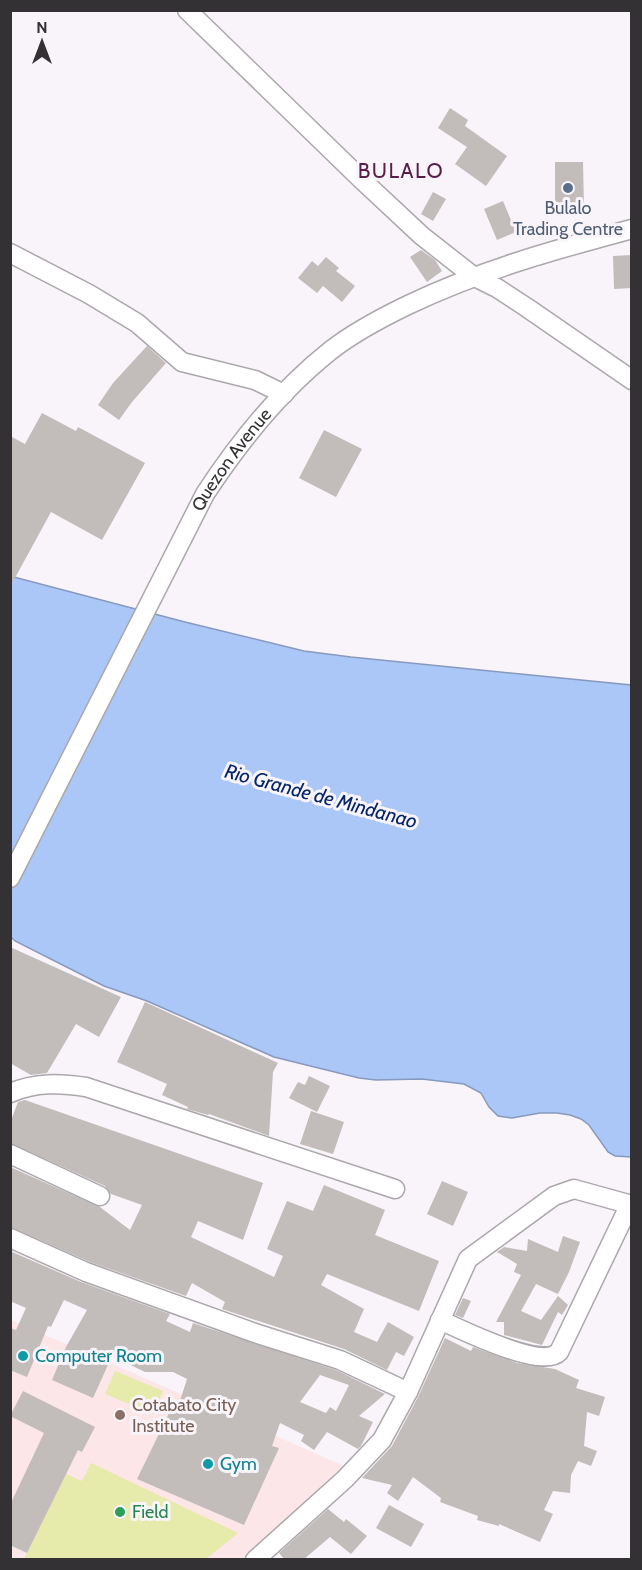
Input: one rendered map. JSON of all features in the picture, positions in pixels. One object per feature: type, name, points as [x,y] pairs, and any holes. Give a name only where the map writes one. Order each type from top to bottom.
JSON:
[{"type":"street","points":[[187,10],[422,236],[473,276],[497,288],[632,380]]},
{"type":"street","name":"Quezon Avenue","points":[[10,878],[205,494],[239,445],[284,394],[316,363],[356,332],[403,307],[473,276],[632,229]]},
{"type":"street","points":[[10,253],[89,294],[136,323],[182,362],[255,380],[284,394]]},
{"type":"street","points":[[10,1093],[24,1087],[57,1083],[86,1087],[395,1189]]},
{"type":"street","points":[[10,1154],[100,1196]]},
{"type":"street","points":[[255,1560],[345,1479],[382,1440],[408,1392],[440,1320],[468,1259],[554,1196],[574,1189],[631,1204],[555,1356],[544,1357],[505,1348],[440,1320]]},
{"type":"street","points":[[10,1238],[86,1272],[255,1334],[340,1360],[408,1392]]},
{"type":"shaded area","name":"Cotabato City Institute","points":[[10,1320],[344,1466],[242,1559],[11,1559]]},
{"type":"green space","points":[[115,1371],[163,1391],[154,1414],[105,1394]]},
{"type":"green space","name":"Field","points":[[91,1463],[238,1533],[206,1559],[24,1559],[66,1474],[82,1481]]},
{"type":"water","name":"Rio Grande de Mindanao","points":[[10,576],[304,651],[631,685],[631,1157],[615,1156],[608,1152],[589,1125],[570,1115],[540,1113],[512,1118],[498,1116],[489,1107],[481,1093],[464,1084],[422,1079],[359,1078],[274,1057],[147,1001],[104,986],[15,941],[10,936]]},
{"type":"building","points":[[450,108],[468,120],[465,126],[507,156],[486,186],[455,164],[467,147],[438,128]]},
{"type":"building","points":[[555,162],[583,162],[584,209],[555,209]]},
{"type":"building","points":[[433,192],[446,199],[433,221],[421,214]]},
{"type":"building","points":[[503,201],[516,232],[497,240],[484,209]]},
{"type":"building","points":[[421,250],[435,260],[442,271],[427,282],[410,257]]},
{"type":"building","points":[[632,255],[632,288],[614,289],[613,256]]},
{"type":"building","points":[[326,257],[339,268],[336,271],[355,286],[342,302],[323,286],[317,293],[298,278],[312,261],[318,266]]},
{"type":"building","points":[[147,346],[166,363],[119,420],[98,405],[113,383]]},
{"type":"building","points":[[42,413],[76,431],[78,427],[145,463],[102,540],[51,512],[10,587],[10,436],[25,444]]},
{"type":"building","points":[[324,430],[362,449],[336,497],[299,478]]},
{"type":"building","points":[[10,947],[121,997],[99,1037],[76,1024],[47,1073],[31,1075],[10,1063]]},
{"type":"building","points":[[145,1002],[278,1063],[273,1072],[269,1136],[209,1114],[187,1109],[188,1107],[162,1095],[167,1084],[117,1062]]},
{"type":"building","points":[[309,1076],[330,1086],[317,1112],[289,1098],[298,1082],[305,1085]]},
{"type":"building","points":[[25,1100],[263,1183],[243,1240],[198,1221],[191,1237],[274,1277],[283,1256],[267,1249],[287,1201],[313,1211],[324,1185],[385,1210],[375,1235],[439,1261],[419,1311],[327,1274],[321,1285],[364,1309],[354,1332],[377,1342],[388,1322],[414,1337],[404,1356],[396,1352],[387,1370],[344,1349],[222,1309],[225,1302],[192,1283],[186,1296],[90,1262],[10,1227],[10,1167],[100,1207],[130,1230],[142,1205],[111,1194],[105,1186],[10,1143],[10,1123],[18,1102]]},
{"type":"building","points":[[311,1111],[344,1122],[333,1154],[300,1144]]},
{"type":"building","points":[[442,1181],[468,1192],[453,1226],[427,1214]]},
{"type":"building","points":[[563,1236],[580,1242],[558,1294],[536,1284],[521,1311],[541,1320],[558,1296],[568,1305],[562,1315],[558,1312],[542,1345],[504,1335],[504,1322],[496,1322],[521,1275],[514,1272],[517,1264],[497,1252],[504,1247],[527,1251],[528,1239],[558,1252]]},
{"type":"building","points":[[10,1251],[81,1282],[170,1314],[166,1321],[190,1332],[193,1323],[336,1370],[385,1394],[359,1416],[373,1422],[358,1449],[327,1432],[314,1450],[301,1441],[304,1435],[280,1423],[272,1446],[279,1448],[244,1525],[137,1479],[173,1405],[178,1407],[187,1379],[173,1372],[145,1372],[112,1356],[93,1398],[52,1380],[66,1347],[87,1310],[64,1300],[51,1327],[48,1326],[27,1377],[10,1370],[10,1328],[16,1330],[26,1308],[10,1301]],"holes":[[[320,1375],[349,1385],[336,1411],[330,1407],[326,1413],[300,1402]]]},
{"type":"building","points":[[463,1298],[471,1301],[463,1318],[455,1315]]},
{"type":"building","points":[[445,1338],[471,1351],[473,1347],[517,1363],[555,1369],[579,1380],[576,1388],[605,1397],[599,1416],[587,1412],[584,1446],[597,1451],[591,1466],[578,1461],[571,1475],[570,1493],[553,1491],[544,1510],[553,1514],[540,1542],[499,1524],[499,1526],[477,1520],[478,1516],[440,1502],[441,1498],[413,1477],[398,1501],[387,1493],[392,1485],[362,1478],[392,1446]]},
{"type":"building","points":[[23,1391],[95,1427],[82,1452],[78,1450],[27,1553],[10,1545],[10,1505],[44,1433],[10,1416]]},
{"type":"building","points":[[389,1505],[424,1524],[411,1547],[376,1528]]},
{"type":"building","points":[[328,1509],[344,1522],[346,1519],[367,1536],[351,1554],[330,1537],[303,1560],[285,1560],[279,1553]]},
{"type":"place","name":"Bulalo Trading Centre","points":[[568,188]]},
{"type":"place","name":"Computer Room","points":[[23,1356]]},
{"type":"place","name":"Cotabato City Institute","points":[[120,1415]]},
{"type":"place","name":"Gym","points":[[208,1464]]},
{"type":"place","name":"Field","points":[[120,1512]]},
{"type":"district","name":"BULALO","points":[[401,171]]}]
